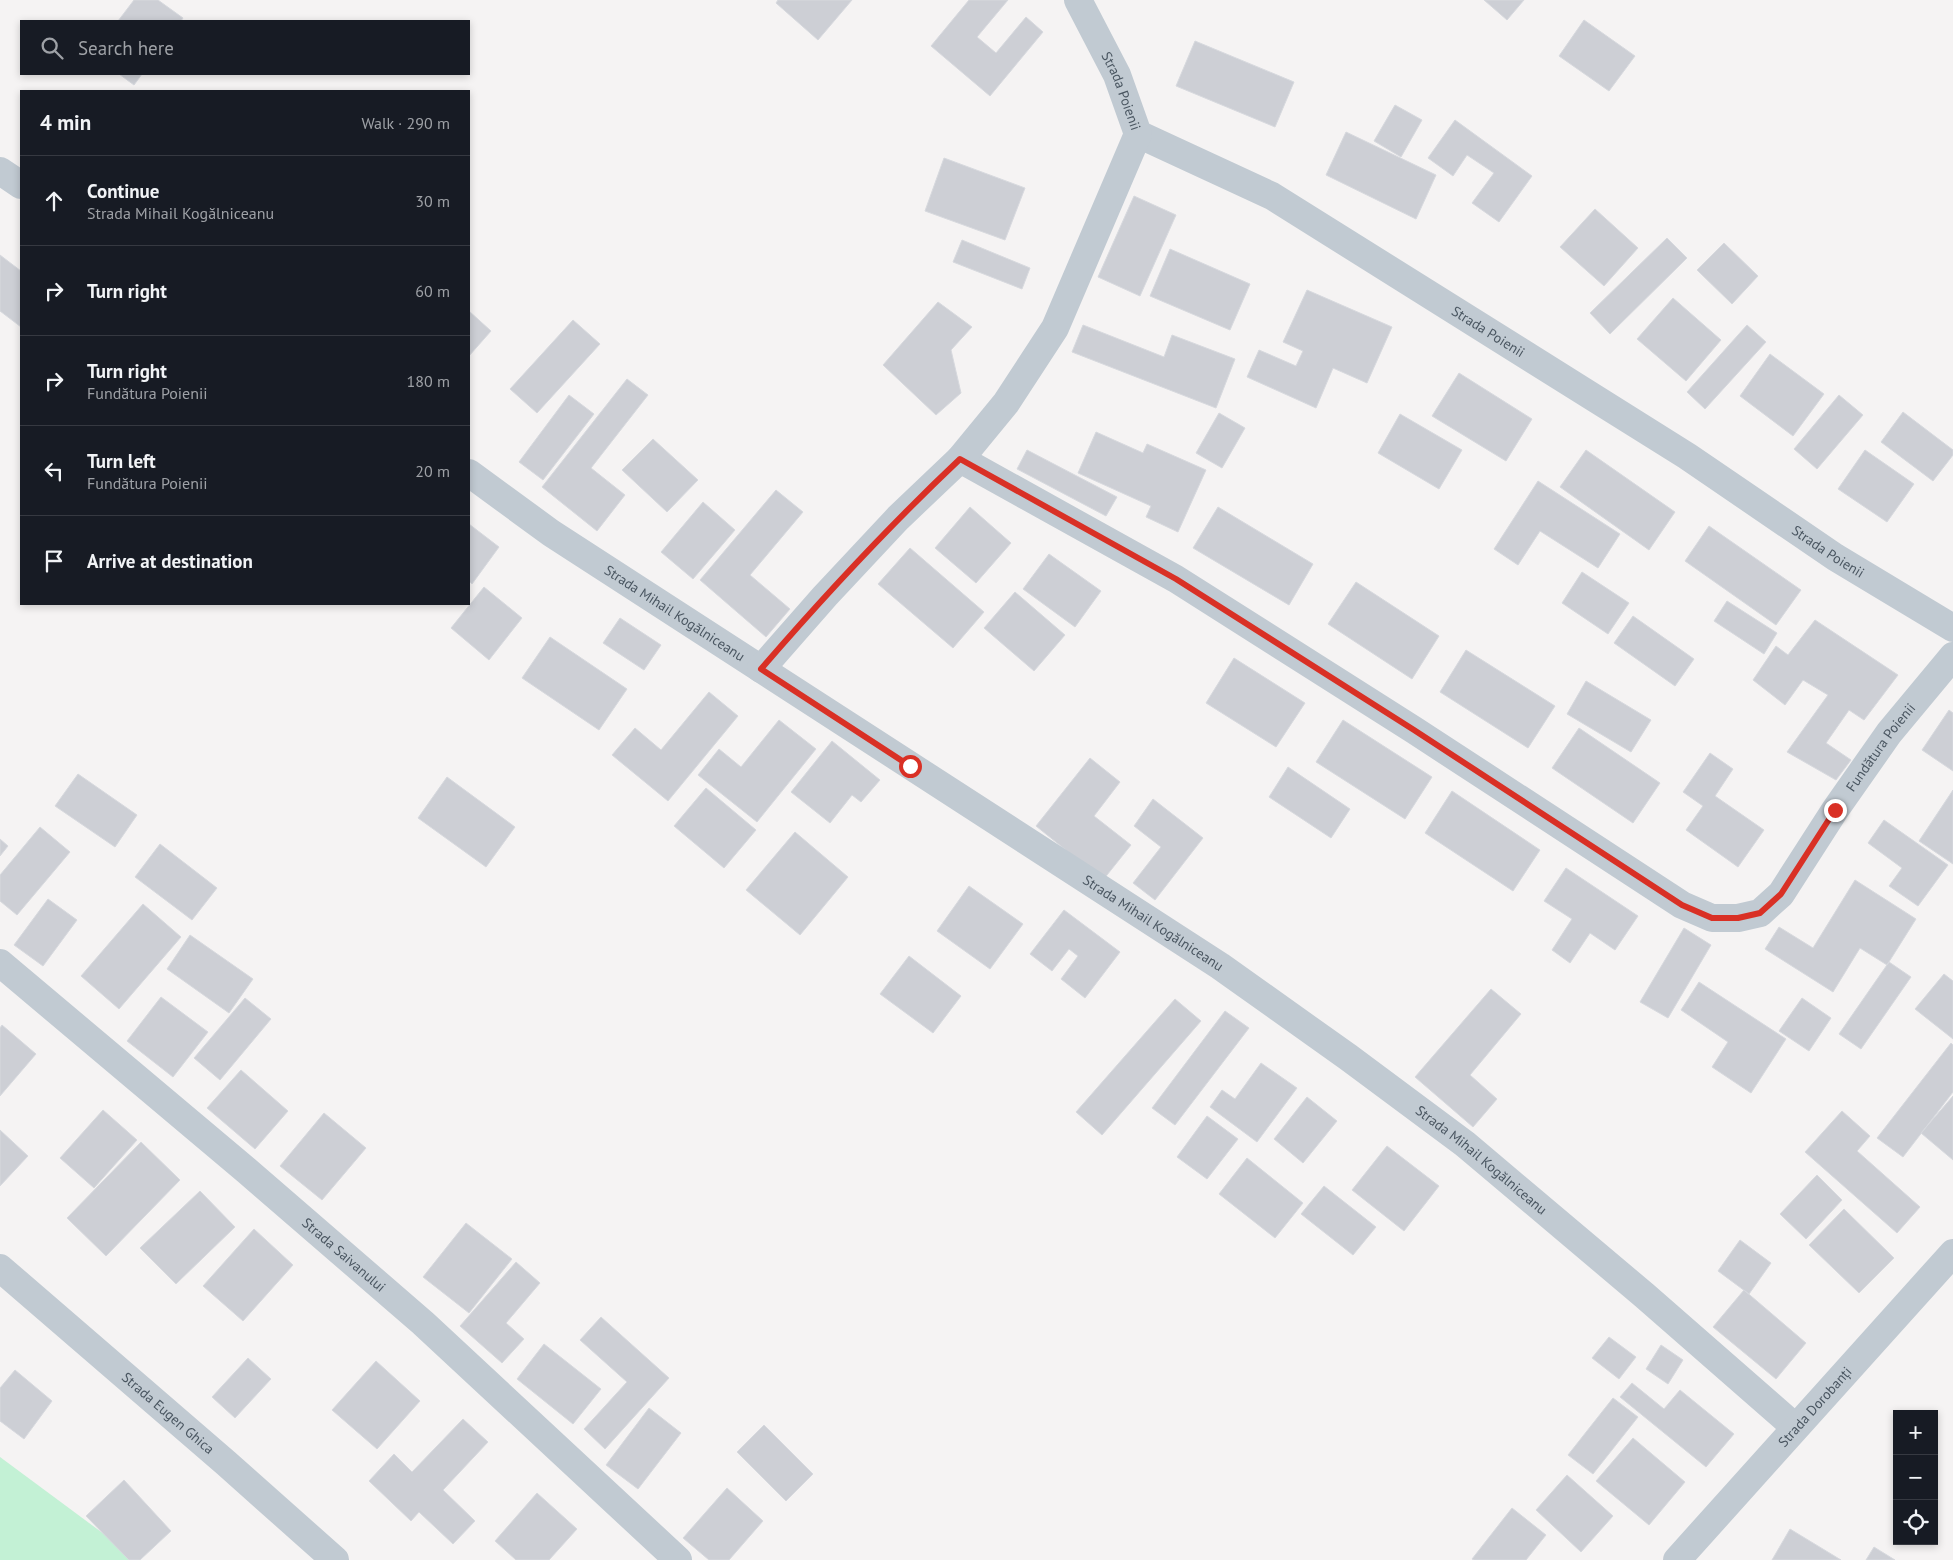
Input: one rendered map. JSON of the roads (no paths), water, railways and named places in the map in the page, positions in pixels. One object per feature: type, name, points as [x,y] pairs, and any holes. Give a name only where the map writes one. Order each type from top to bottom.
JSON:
[{"type":"street","name":"Strada Poienii","points":[[1078,0],[1117,75],[1138,134],[1272,196],[1687,456],[1835,557],[1953,628]]},
{"type":"street","points":[[761,669],[825,596],[898,518],[960,459],[1006,404],[1055,328],[1138,134]]},
{"type":"street","points":[[0,171],[20,184]]},
{"type":"street","name":"Fundătura Poienii","points":[[960,459],[1176,579],[1414,730],[1682,905],[1712,918],[1738,918],[1760,913],[1781,894],[1835,810],[1889,733],[1953,656]]},
{"type":"street","name":"Strada Mihail Kogălniceanu","points":[[470,474],[551,533],[1220,966],[1348,1057],[1465,1144],[1795,1427]]},
{"type":"street","name":"Strada Saivanului","points":[[0,964],[246,1170],[423,1323],[678,1560]]},
{"type":"street","name":"Strada Dorobanți","points":[[1677,1560],[1953,1253]]},
{"type":"street","name":"Strada Eugen Ghica","points":[[0,1268],[226,1463],[335,1560]]}]
